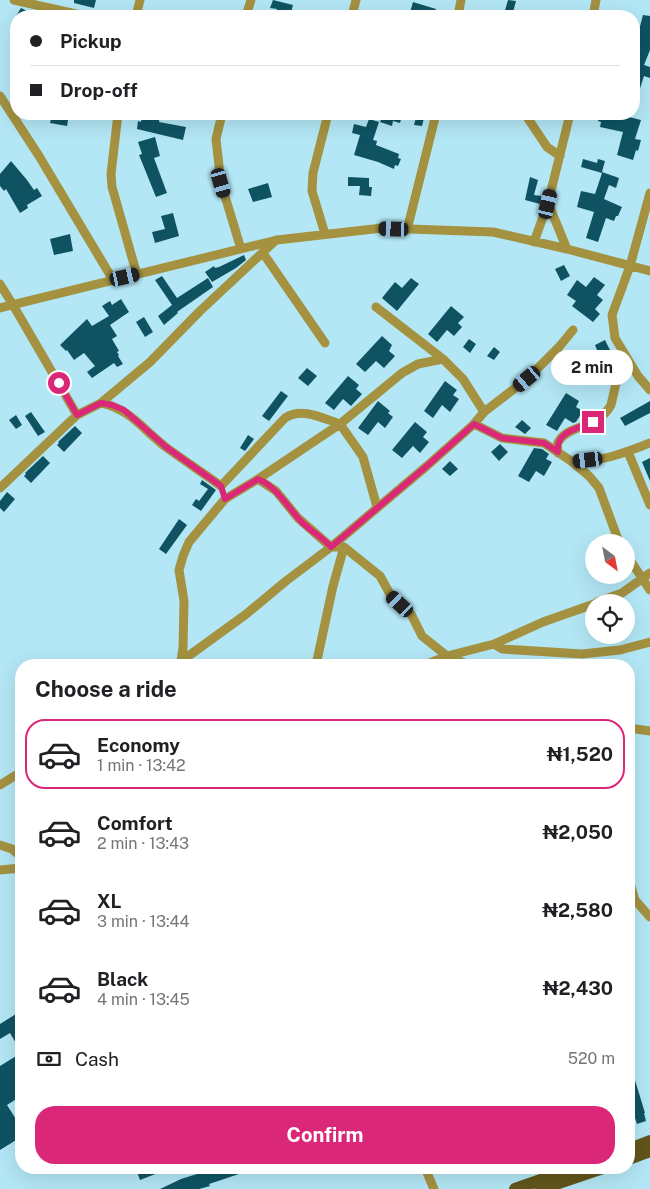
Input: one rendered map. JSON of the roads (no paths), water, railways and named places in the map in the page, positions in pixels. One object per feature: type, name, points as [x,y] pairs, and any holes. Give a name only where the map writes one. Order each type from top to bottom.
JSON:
[{"type":"main road","points":[[635,1147],[650,1141]]},
{"type":"main road","points":[[635,1157],[650,1151]]},
{"type":"main road","points":[[514,1189],[558,1174]]},
{"type":"main road","points":[[541,1189],[585,1174]]},
{"type":"street","points":[[14,0],[34,2],[63,10]]},
{"type":"street","points":[[0,96],[10,111]]},
{"type":"street","points":[[16,120],[113,280]]},
{"type":"street","points":[[117,120],[111,174],[112,187],[137,275]]},
{"type":"street","points":[[221,120],[216,139],[221,183],[241,248]]},
{"type":"street","points":[[325,234],[312,191],[313,173],[326,120]]},
{"type":"street","points":[[407,230],[434,120]]},
{"type":"street","points":[[529,120],[547,147],[560,156]]},
{"type":"street","points":[[534,242],[548,204],[569,120]]},
{"type":"street","points":[[650,193],[630,266],[612,315],[615,338],[638,376],[650,390]]},
{"type":"street","points":[[548,204],[568,249]]},
{"type":"street","points":[[0,308],[277,240],[382,228],[492,232],[568,249],[650,271]]},
{"type":"street","points":[[1,485],[77,415],[101,403],[150,362],[200,311],[277,240]]},
{"type":"street","points":[[262,254],[325,343]]},
{"type":"street","points":[[0,284],[77,415]]},
{"type":"street","points":[[376,307],[443,359],[463,379],[484,412]]},
{"type":"street","points":[[184,659],[244,615],[331,547],[428,465],[474,424],[484,412],[527,379],[573,330]]},
{"type":"street","points":[[558,452],[557,445],[559,440],[574,430],[593,422],[607,412],[611,405],[623,353]]},
{"type":"street","points":[[179,659],[183,648],[184,601],[179,570],[189,542],[225,499],[340,424],[402,373],[418,364],[443,359]]},
{"type":"street","points":[[101,403],[124,410],[166,447],[221,486],[225,499]]},
{"type":"street","points":[[221,486],[285,418],[294,412],[304,412],[340,424],[363,457],[377,507]]},
{"type":"street","points":[[474,424],[502,438],[544,443],[571,461],[589,476],[598,488],[616,534]]},
{"type":"street","points":[[571,461],[607,458],[650,443]]},
{"type":"street","points":[[628,452],[650,505]]},
{"type":"street","points":[[258,479],[276,491],[298,518],[331,547],[344,547],[380,576],[390,594],[411,614],[422,636],[447,656],[454,659]]},
{"type":"street","points":[[317,659],[333,586],[344,547]]},
{"type":"street","points":[[635,564],[646,576],[650,590]]},
{"type":"street","points":[[619,594],[646,576]]},
{"type":"street","points":[[440,659],[494,644],[543,622],[585,607]]},
{"type":"street","points":[[494,644],[502,649],[582,654],[620,650],[650,642]]},
{"type":"street","points":[[635,729],[650,731]]},
{"type":"street","points":[[0,785],[15,776]]},
{"type":"street","points":[[0,845],[15,852]]},
{"type":"street","points":[[0,870],[15,869]]},
{"type":"street","points":[[635,900],[650,917]]},
{"type":"street","points":[[428,1174],[434,1189]]}]
